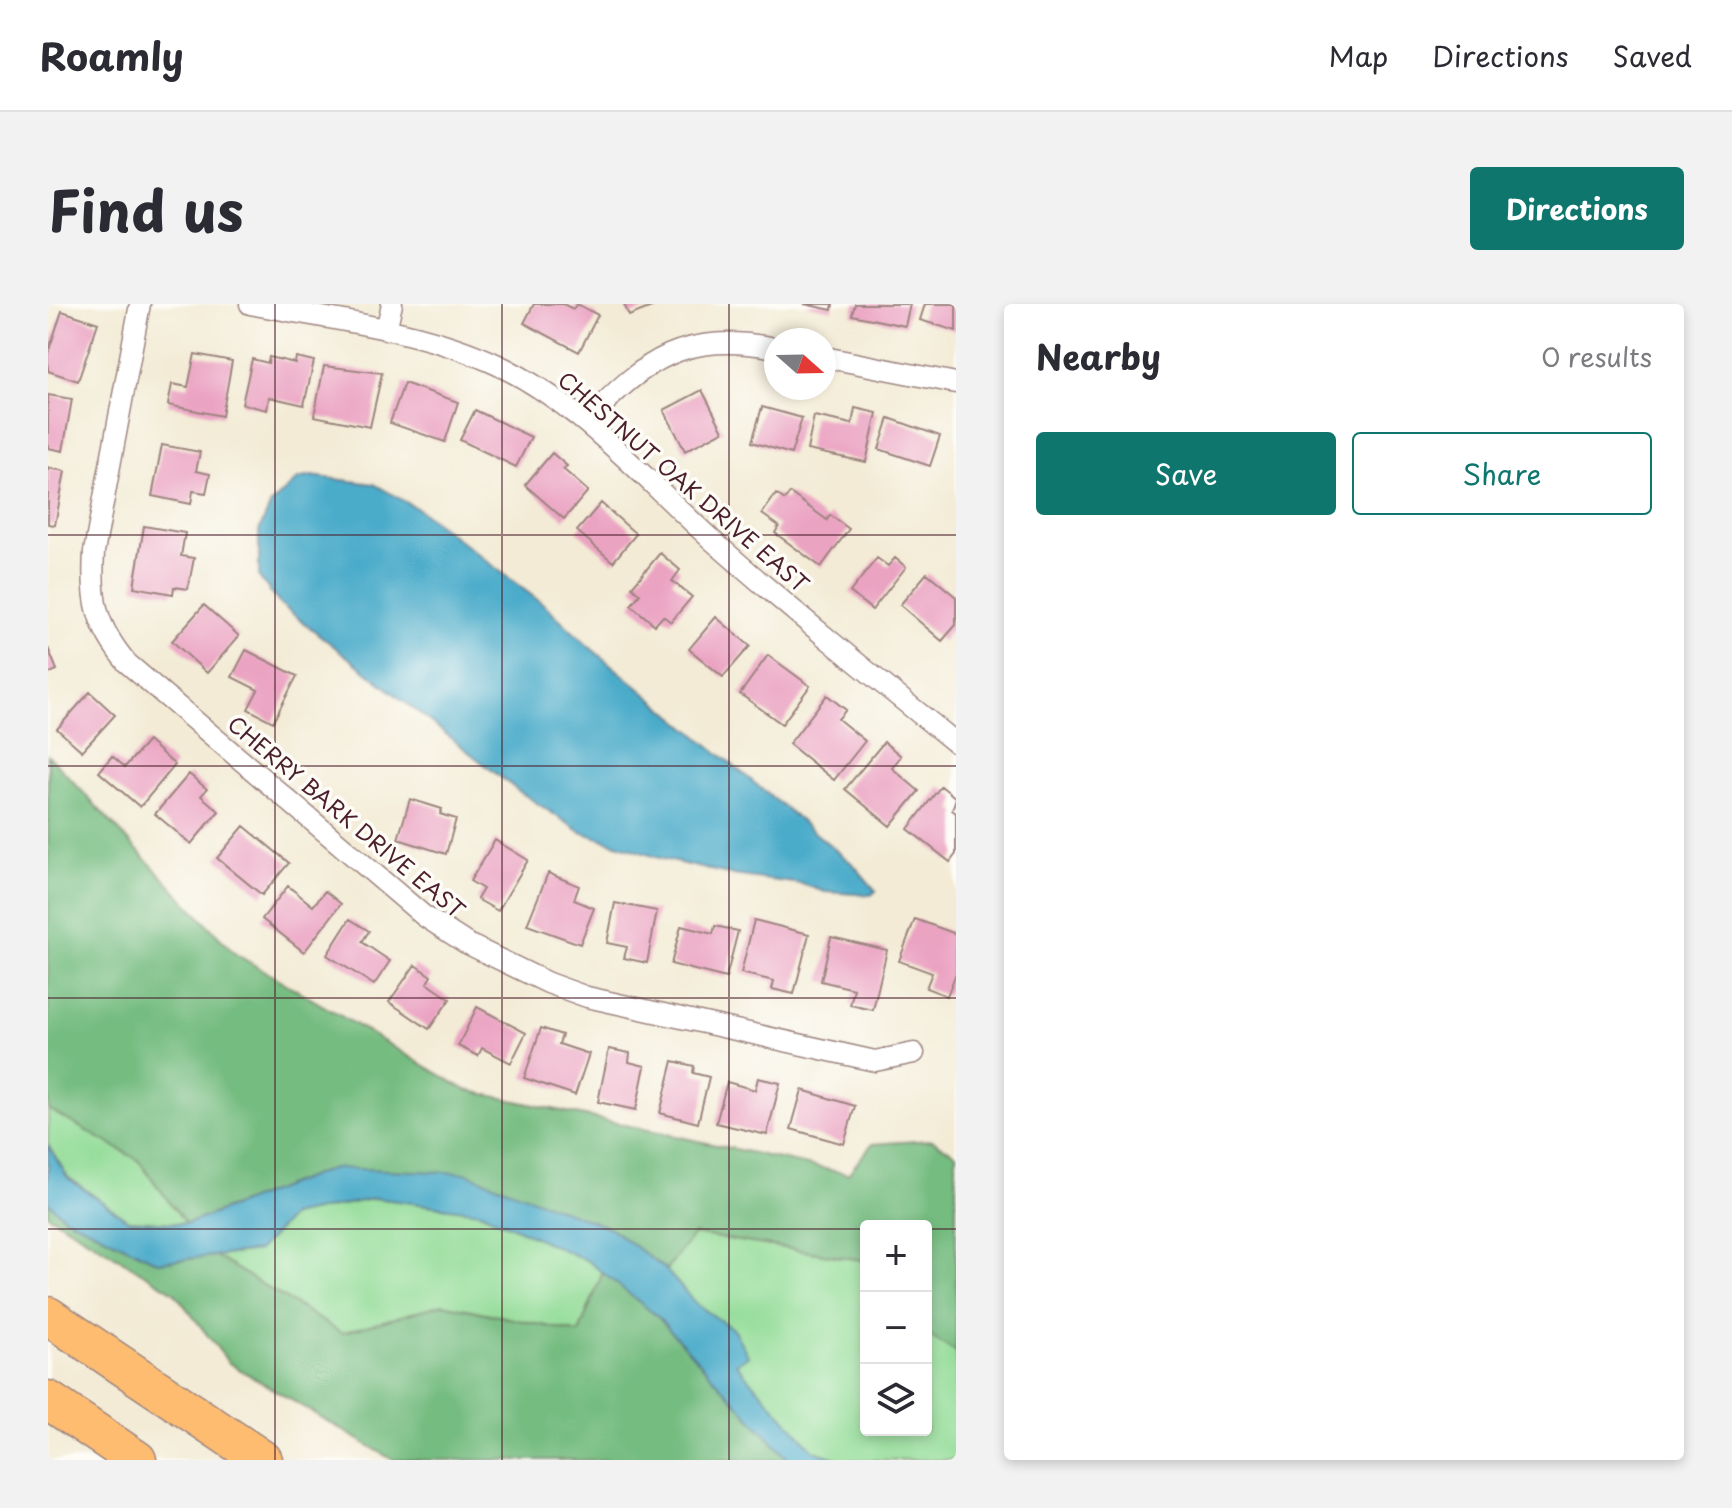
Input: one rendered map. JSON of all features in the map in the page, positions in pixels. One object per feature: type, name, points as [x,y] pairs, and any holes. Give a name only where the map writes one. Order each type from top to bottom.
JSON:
[{"type":"highway","points":[[48,1316],[263,1460]]},
{"type":"highway","points":[[48,1400],[137,1460]]},
{"type":"street","name":"CHERRY BARK DRIVE EAST","points":[[140,304],[94,552],[92,584],[107,639],[127,663],[424,916],[506,965],[561,988],[624,1006],[712,1022],[875,1061],[914,1053]]},
{"type":"street","name":"CHESTNUT OAK DRIVE EAST","points":[[250,304],[386,330],[454,347],[497,364],[540,387],[586,422],[712,540],[844,654],[956,743]]},
{"type":"street","points":[[386,330],[392,304]]},
{"type":"street","points":[[586,422],[625,381],[674,352],[703,344],[745,342],[764,346]]},
{"type":"street","points":[[836,359],[956,383]]},
{"type":"green space","points":[[48,755],[234,953],[466,1090],[848,1174],[872,1144],[932,1140],[956,1154],[956,1352],[932,1338],[932,1220],[860,1220],[860,1260],[694,1234],[666,1270],[610,1228],[333,1168],[186,1224],[138,1160],[48,1109]]},
{"type":"green space","points":[[48,1109],[138,1160],[186,1224],[128,1220],[68,1177],[48,1145]]},
{"type":"green space","points":[[375,1198],[480,1212],[588,1261],[603,1272],[579,1333],[443,1304],[342,1333],[215,1256],[258,1251],[291,1216]]},
{"type":"green space","points":[[48,1202],[64,1217],[158,1262],[215,1256],[342,1333],[443,1304],[579,1333],[603,1272],[658,1317],[789,1460],[393,1460],[229,1363],[174,1292],[48,1215]]},
{"type":"green space","points":[[694,1234],[860,1260],[860,1436],[932,1436],[932,1338],[956,1352],[956,1460],[841,1460],[814,1451],[735,1364],[734,1330],[695,1303],[666,1270]]},
{"type":"water","points":[[311,476],[374,484],[418,509],[547,607],[587,645],[854,865],[876,891],[871,895],[825,892],[802,884],[733,875],[662,859],[581,832],[517,790],[279,603],[259,577],[259,531],[271,504],[298,479]]},
{"type":"water","points":[[48,1145],[68,1178],[128,1220],[187,1224],[333,1168],[465,1173],[610,1228],[666,1270],[695,1303],[734,1330],[748,1356],[736,1364],[814,1451],[841,1460],[789,1460],[658,1317],[588,1261],[480,1212],[375,1198],[291,1216],[258,1251],[158,1262],[64,1217],[48,1202]]},
{"type":"building","points":[[534,304],[563,304],[573,309],[577,304],[598,315],[579,352],[524,323]]},
{"type":"building","points":[[624,304],[659,304],[629,316]]},
{"type":"building","points":[[804,304],[833,304],[832,310]]},
{"type":"building","points":[[855,304],[910,304],[905,326],[852,315]]},
{"type":"building","points":[[925,304],[956,304],[956,331],[920,320]]},
{"type":"building","points":[[62,311],[98,323],[78,381],[48,371],[48,353]]},
{"type":"building","points":[[195,354],[232,361],[222,416],[168,405],[172,384],[188,387]]},
{"type":"building","points":[[269,357],[295,363],[296,357],[314,361],[304,405],[269,397],[267,410],[242,404],[252,359],[268,363]]},
{"type":"building","points":[[324,366],[382,373],[370,427],[314,416]]},
{"type":"building","points":[[404,383],[458,402],[445,442],[390,423]]},
{"type":"building","points":[[702,390],[723,431],[685,451],[664,410]]},
{"type":"building","points":[[48,395],[72,399],[63,451],[48,448]]},
{"type":"building","points":[[762,407],[802,418],[791,454],[752,442]]},
{"type":"building","points":[[855,408],[877,413],[866,462],[807,450],[814,416],[852,424]]},
{"type":"building","points":[[475,410],[531,437],[516,467],[460,440]]},
{"type":"building","points":[[889,418],[940,436],[930,466],[879,449]]},
{"type":"building","points":[[162,445],[200,452],[196,471],[210,474],[206,493],[193,491],[191,504],[152,496]]},
{"type":"building","points":[[552,453],[567,466],[563,469],[588,491],[564,519],[525,485]]},
{"type":"building","points":[[48,468],[65,471],[55,525],[48,524]]},
{"type":"building","points":[[790,493],[827,520],[830,515],[849,529],[821,567],[775,533],[779,526],[762,514],[776,494],[785,500]]},
{"type":"building","points":[[601,503],[636,534],[613,562],[577,531]]},
{"type":"building","points":[[144,526],[185,533],[181,556],[194,558],[188,589],[174,587],[173,594],[134,587]]},
{"type":"building","points":[[660,553],[680,570],[672,581],[692,597],[671,622],[663,616],[655,625],[631,605],[640,594],[632,587]]},
{"type":"building","points":[[877,558],[888,566],[895,558],[906,567],[872,610],[850,592]]},
{"type":"building","points":[[927,573],[956,597],[956,625],[942,641],[900,605]]},
{"type":"building","points":[[204,605],[239,636],[207,673],[172,641]]},
{"type":"building","points":[[716,617],[750,646],[723,677],[689,649]]},
{"type":"building","points":[[48,648],[57,670],[48,674]]},
{"type":"building","points":[[246,650],[297,676],[273,722],[248,709],[258,690],[232,677]]},
{"type":"building","points":[[768,655],[810,686],[782,724],[740,694]]},
{"type":"building","points":[[90,692],[115,715],[82,751],[57,729]]},
{"type":"building","points":[[827,695],[846,710],[838,719],[865,741],[834,780],[789,744]]},
{"type":"building","points":[[148,741],[175,765],[140,807],[99,772],[112,756],[125,767]]},
{"type":"building","points":[[884,742],[901,756],[892,768],[919,791],[890,826],[845,789]]},
{"type":"building","points":[[189,774],[207,789],[201,796],[219,811],[191,844],[155,814]]},
{"type":"building","points":[[941,786],[956,798],[952,810],[956,813],[956,854],[950,862],[908,829]]},
{"type":"building","points":[[410,799],[442,809],[440,814],[456,819],[446,854],[398,839]]},
{"type":"building","points":[[244,826],[289,863],[262,895],[217,858]]},
{"type":"building","points":[[495,840],[528,860],[498,911],[477,899],[483,889],[470,881]]},
{"type":"building","points":[[548,873],[579,886],[574,900],[594,908],[580,944],[527,925]]},
{"type":"building","points":[[288,886],[313,906],[325,891],[341,904],[304,952],[262,919]]},
{"type":"building","points":[[615,903],[657,911],[647,963],[624,958],[627,947],[607,943]]},
{"type":"building","points":[[350,919],[369,931],[362,942],[390,961],[374,985],[327,955]]},
{"type":"building","points":[[915,919],[956,934],[956,973],[947,996],[926,988],[932,973],[899,961]]},
{"type":"building","points":[[754,920],[809,934],[794,994],[772,989],[774,981],[741,973]]},
{"type":"building","points":[[681,926],[713,934],[715,926],[738,931],[726,978],[671,964]]},
{"type":"building","points":[[831,937],[887,950],[873,1010],[850,1005],[854,989],[821,981]]},
{"type":"building","points":[[415,965],[431,976],[427,983],[450,999],[429,1029],[389,1002]]},
{"type":"building","points":[[477,1007],[526,1033],[511,1063],[482,1048],[478,1056],[458,1046]]},
{"type":"building","points":[[541,1028],[562,1035],[559,1044],[589,1054],[575,1095],[524,1078]]},
{"type":"building","points":[[609,1049],[630,1053],[629,1062],[645,1066],[636,1110],[598,1102]]},
{"type":"building","points":[[673,1061],[694,1066],[693,1073],[709,1077],[698,1123],[660,1113]]},
{"type":"building","points":[[758,1078],[780,1083],[767,1135],[716,1123],[727,1082],[755,1090]]},
{"type":"building","points":[[802,1090],[855,1106],[844,1144],[791,1129]]}]
